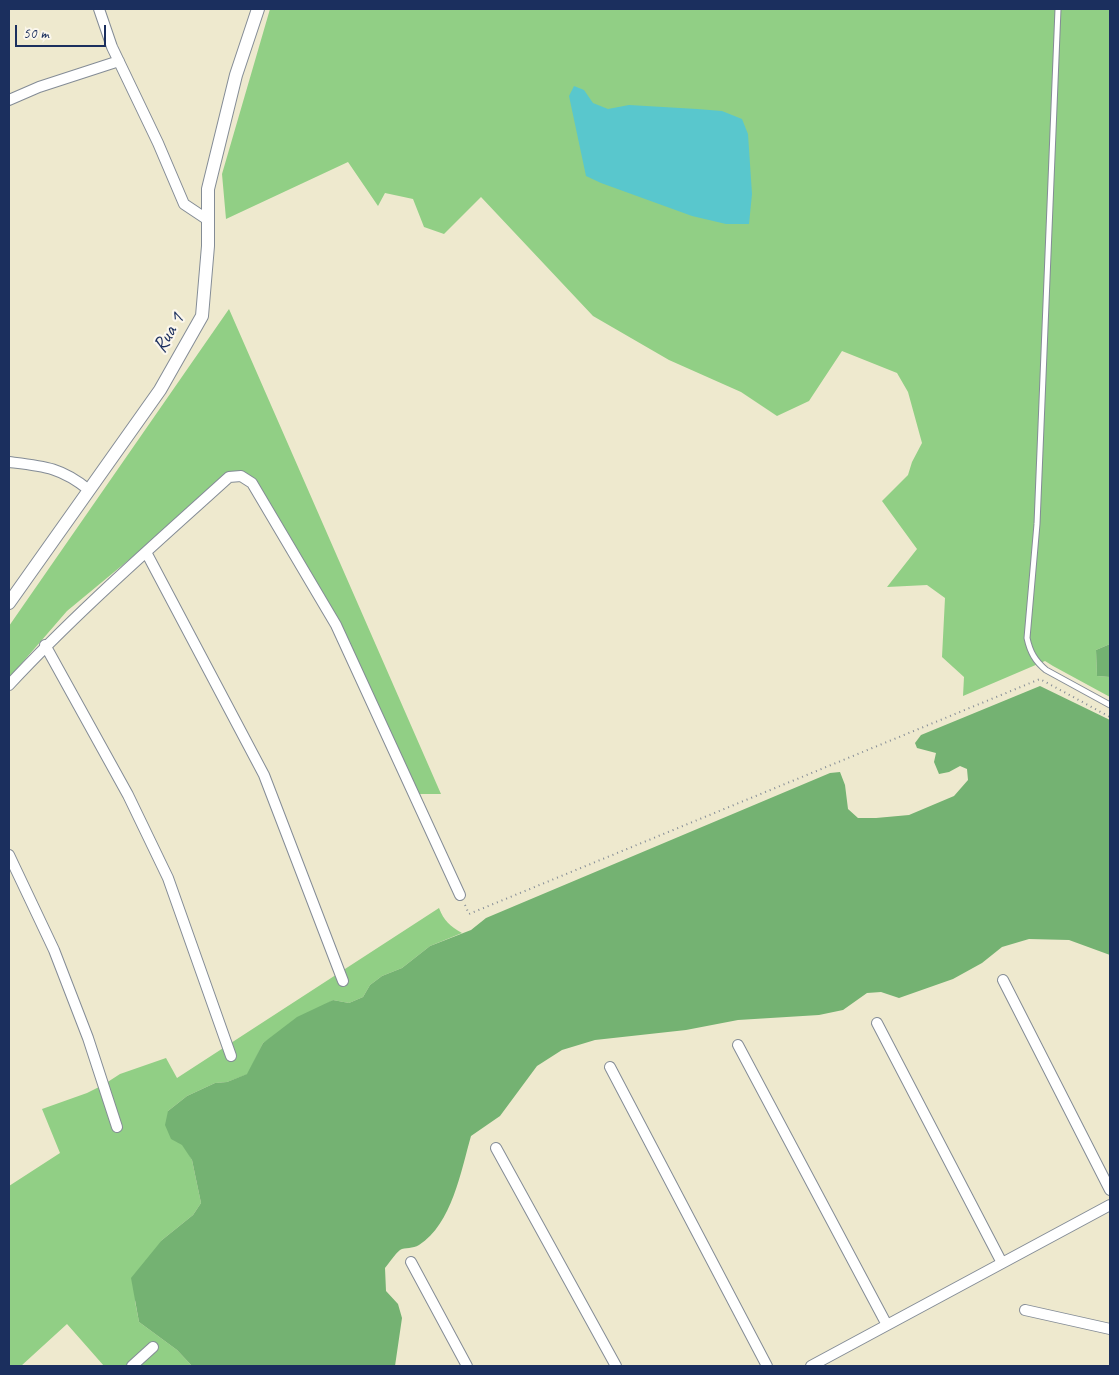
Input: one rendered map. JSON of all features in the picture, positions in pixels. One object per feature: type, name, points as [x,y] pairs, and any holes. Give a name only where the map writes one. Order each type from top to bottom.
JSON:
[{"type":"street","points":[[99,9],[112,48],[184,204],[208,220]]},
{"type":"street","name":"Rua 1","points":[[9,603],[160,390],[202,316],[208,246],[208,189],[236,75],[258,9]]},
{"type":"street","points":[[9,100],[39,87],[119,61]]},
{"type":"street","points":[[9,462],[47,466],[76,479],[89,490]]},
{"type":"street","points":[[9,685],[46,645],[100,593],[229,477],[241,476],[252,483],[336,625],[460,895]]},
{"type":"street","points":[[146,552],[264,775],[343,981]]},
{"type":"street","points":[[46,645],[128,796],[168,878],[231,1056]]},
{"type":"street","points":[[9,855],[57,959],[88,1038],[117,1127]]},
{"type":"street","points":[[1003,980],[1110,1190]]},
{"type":"street","points":[[877,1023],[1002,1263]]},
{"type":"street","points":[[738,1044],[887,1325]]},
{"type":"street","points":[[610,1067],[767,1366]]},
{"type":"street","points":[[496,1148],[616,1366]]},
{"type":"street","points":[[811,1366],[1110,1205]]},
{"type":"street","points":[[411,1262],[467,1366]]},
{"type":"street","points":[[1025,1310],[1110,1329]]},
{"type":"street","points":[[132,1366],[153,1348]]},
{"type":"lane","points":[[1058,9],[1037,524],[1027,638],[1038,664],[1110,706]]},
{"type":"path","points":[[460,895],[469,914],[1040,679],[1110,716]]},
{"type":"green space","points":[[270,9],[1110,9],[1110,644],[1096,650],[1097,676],[1110,677],[1110,697],[1045,661],[963,696],[964,677],[942,657],[945,598],[927,585],[887,587],[917,549],[882,501],[908,475],[912,462],[922,443],[908,392],[897,373],[842,351],[809,401],[777,416],[741,392],[669,360],[593,316],[481,197],[444,234],[424,227],[413,199],[385,193],[378,206],[348,162],[226,219],[222,174]]},
{"type":"green space","points":[[229,309],[441,794],[414,794],[303,568],[252,483],[229,477],[67,611],[9,678],[9,626]]},
{"type":"green space","points":[[1110,644],[1110,677],[1097,676],[1096,650]]},
{"type":"green space","points":[[1040,686],[1110,720],[1110,955],[1069,940],[1029,939],[1002,947],[982,963],[953,979],[899,998],[881,992],[867,993],[843,1010],[819,1015],[738,1020],[686,1030],[595,1040],[562,1050],[537,1066],[500,1116],[471,1136],[454,1196],[440,1224],[419,1245],[400,1250],[385,1268],[386,1291],[398,1304],[402,1318],[395,1366],[192,1366],[177,1350],[139,1322],[131,1278],[162,1240],[193,1215],[201,1203],[192,1160],[182,1145],[171,1139],[165,1125],[168,1111],[187,1096],[215,1083],[227,1082],[247,1074],[263,1043],[297,1017],[333,1000],[349,1003],[363,997],[370,985],[382,976],[402,968],[430,946],[471,930],[486,918],[830,773],[840,772],[845,785],[848,809],[858,818],[909,815],[954,796],[968,780],[967,769],[960,766],[949,772],[939,774],[934,762],[936,753],[917,748],[915,743],[921,735]]},
{"type":"green space","points":[[439,908],[448,923],[462,933],[430,946],[402,968],[382,976],[370,985],[363,997],[349,1003],[333,1000],[263,1043],[248,1074],[227,1082],[215,1083],[187,1096],[168,1111],[192,1160],[201,1203],[193,1215],[162,1240],[135,1301],[139,1322],[177,1350],[192,1366],[104,1366],[67,1324],[21,1366],[9,1366],[9,1186],[60,1153],[42,1109],[87,1093],[120,1074],[166,1058],[177,1078]]},
{"type":"water","points":[[574,86],[584,90],[593,103],[608,109],[629,105],[697,109],[722,111],[742,119],[748,134],[752,194],[749,224],[726,224],[692,216],[586,176],[569,96]]}]
